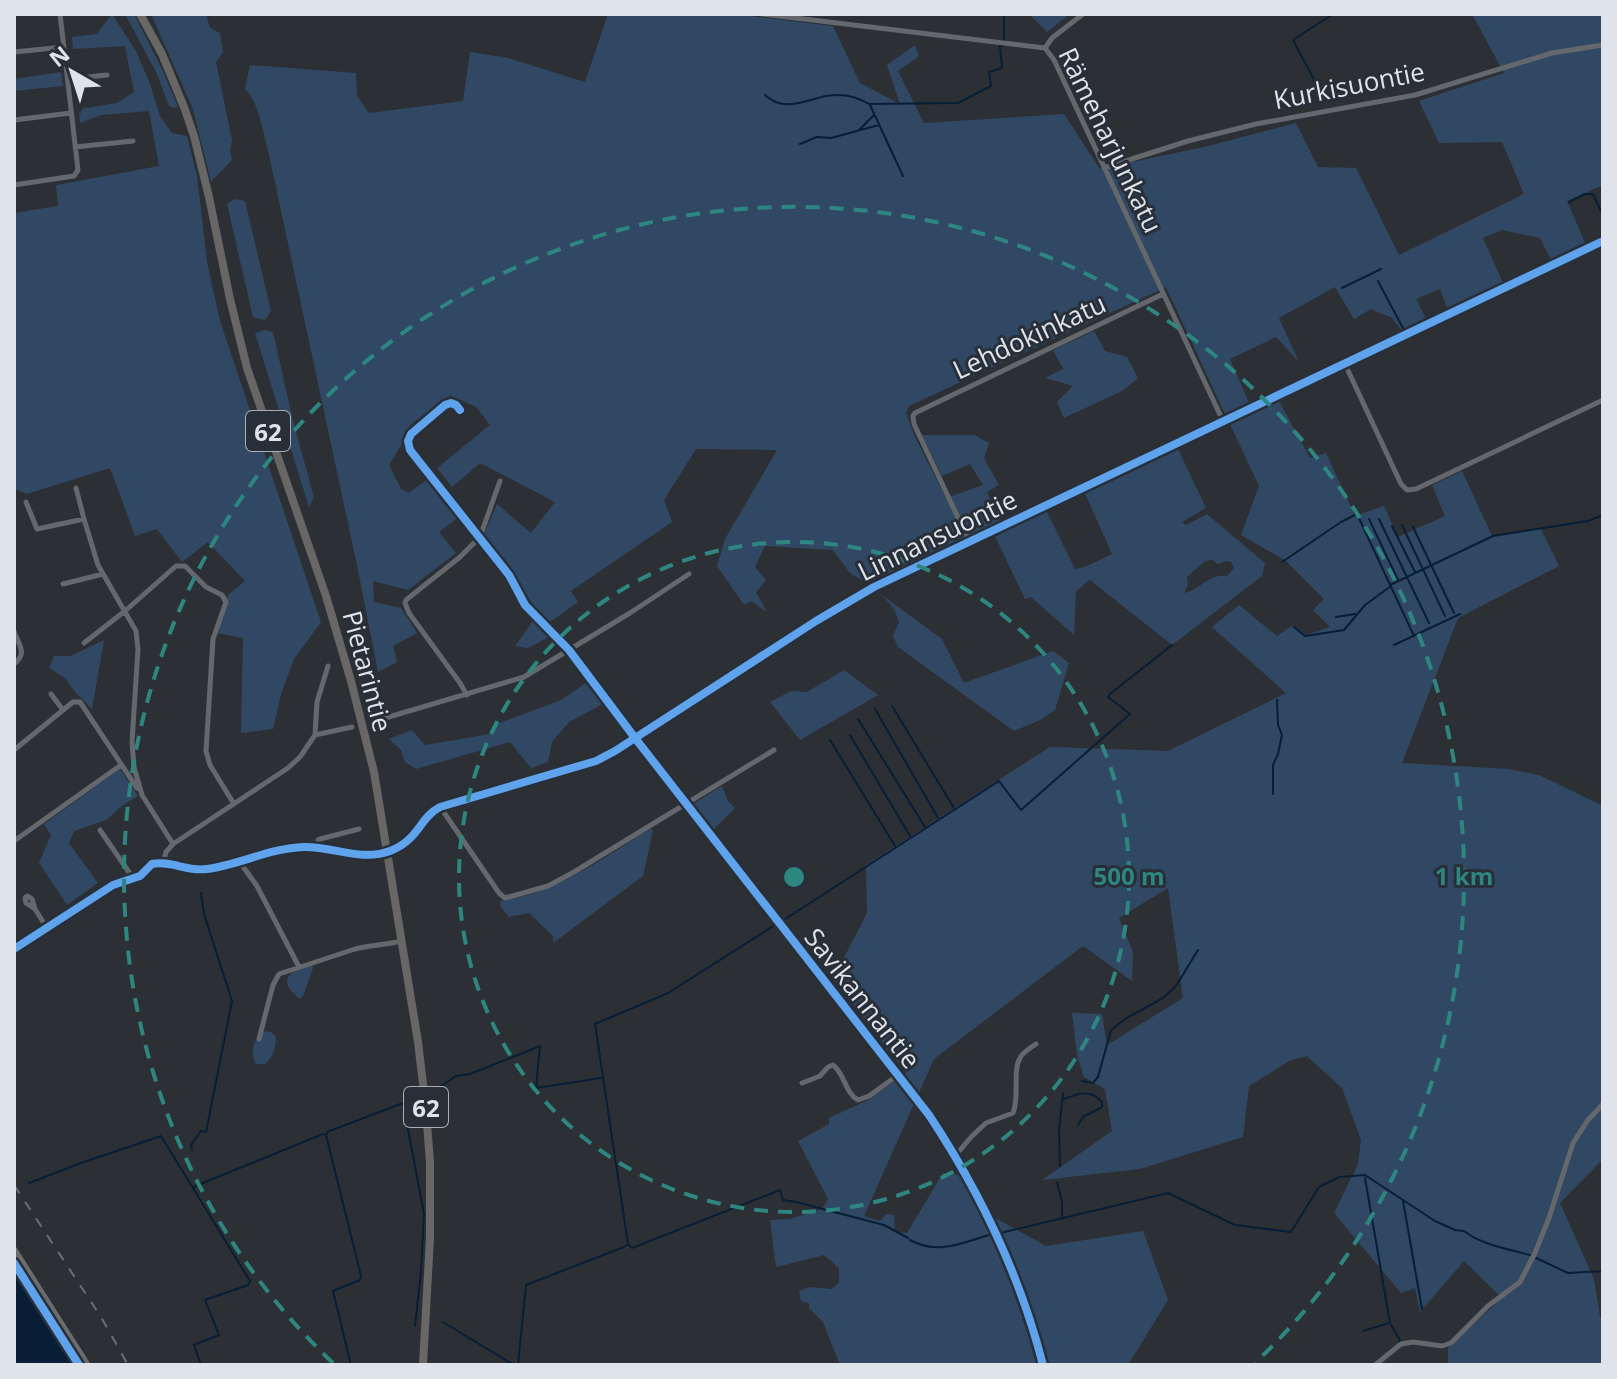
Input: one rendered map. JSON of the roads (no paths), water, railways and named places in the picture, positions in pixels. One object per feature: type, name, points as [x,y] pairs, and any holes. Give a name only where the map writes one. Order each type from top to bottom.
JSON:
[{"type":"main road","name":"Pietarintie","points":[[140,14],[162,54],[194,136],[247,368],[322,583],[374,772],[422,1071],[430,1163],[430,1238],[423,1365]]},
{"type":"street","points":[[14,185],[74,176],[78,170],[60,14]]},
{"type":"street","name":"Rämeharjunkatu","points":[[762,14],[1045,48],[1054,60],[1223,421]]},
{"type":"street","points":[[1045,48],[1052,38],[1083,14]]},
{"type":"street","name":"Kurkisuontie","points":[[1104,168],[1188,141],[1256,124],[1415,95],[1552,53],[1603,45]]},
{"type":"street","points":[[14,52],[64,47]]},
{"type":"street","points":[[68,79],[107,75]]},
{"type":"street","points":[[14,120],[71,113]]},
{"type":"street","points":[[75,147],[133,141]]},
{"type":"street","name":"Linnansuontie","points":[[440,807],[596,761],[834,609],[874,587],[1603,241]]},
{"type":"street","name":"Lehdokinkatu","points":[[969,541],[913,416],[918,410],[1163,294]]},
{"type":"street","points":[[1345,364],[1401,484],[1407,490],[1416,489],[1603,400]]},
{"type":"street","name":"Savikannantie","points":[[460,410],[451,403],[445,405],[411,434],[408,445],[514,583],[525,605],[569,650],[929,1115],[979,1199],[1012,1268],[1043,1365]]},
{"type":"street","points":[[467,695],[406,609],[405,603],[480,537],[500,481]]},
{"type":"street","points":[[76,488],[103,574],[136,631],[138,649],[132,756],[142,795]]},
{"type":"street","points":[[26,502],[37,529],[84,519]]},
{"type":"street","points":[[84,643],[176,566],[185,566],[206,587],[225,598],[213,639],[206,751],[210,765],[234,804]]},
{"type":"street","points":[[63,584],[103,574]]},
{"type":"street","points":[[382,719],[524,677],[689,574]]},
{"type":"street","points":[[14,631],[22,654],[14,664]]},
{"type":"street","points":[[163,863],[166,852],[173,844],[294,763],[315,735],[317,702],[328,666]]},
{"type":"street","points":[[51,694],[63,710]]},
{"type":"street","points":[[14,750],[73,702],[80,702],[173,844]]},
{"type":"street","points":[[315,735],[352,727]]},
{"type":"street","points":[[14,949],[118,882],[140,876],[152,864],[210,869],[288,848],[317,847],[369,855],[387,852],[409,841],[430,814],[440,807],[494,887],[505,898],[556,882],[774,750]]},
{"type":"street","points":[[14,841],[121,765]]},
{"type":"street","points":[[317,847],[320,839],[359,829]]},
{"type":"street","points":[[100,830],[133,879]]},
{"type":"street","points":[[239,861],[254,881],[299,967]]},
{"type":"street","points":[[35,909],[47,928]]},
{"type":"street","points":[[259,1039],[276,977],[361,948],[401,941]]},
{"type":"street","points":[[955,1156],[986,1123],[1013,1113],[1017,1100],[1018,1063],[1023,1054],[1036,1044]]},
{"type":"street","points":[[802,1083],[820,1076],[833,1065],[839,1070],[851,1095],[858,1100],[869,1096],[898,1075]]},
{"type":"street","points":[[1375,1365],[1401,1344],[1413,1342],[1442,1346],[1451,1343],[1488,1306],[1520,1282],[1544,1230],[1573,1143],[1603,1104]]},
{"type":"street","points":[[14,1250],[87,1365]]},
{"type":"waterway","points":[[765,95],[787,104],[838,95],[854,97],[869,104],[958,103],[991,86],[989,72],[1002,68],[1000,46],[1004,45],[1004,14]]},
{"type":"waterway","points":[[1319,89],[1293,40],[1333,14]]},
{"type":"waterway","points":[[870,105],[903,176]]},
{"type":"waterway","points":[[859,130],[874,115]]},
{"type":"waterway","points":[[800,144],[817,137],[831,138],[879,125]]},
{"type":"waterway","points":[[1569,202],[1585,194],[1593,194],[1603,216]]},
{"type":"waterway","points":[[1342,288],[1381,269]]},
{"type":"waterway","points":[[1378,281],[1405,332]]},
{"type":"waterway","points":[[1282,562],[1357,514],[1414,636]]},
{"type":"waterway","points":[[1390,585],[1493,536],[1588,521],[1603,515]]},
{"type":"waterway","points":[[1369,519],[1398,580]]},
{"type":"waterway","points":[[1379,519],[1429,623]]},
{"type":"waterway","points":[[1402,525],[1445,616]]},
{"type":"waterway","points":[[1392,526],[1415,572]]},
{"type":"waterway","points":[[1413,527],[1454,613]]},
{"type":"waterway","points":[[1294,627],[1305,636],[1344,630],[1365,605],[1391,586]]},
{"type":"waterway","points":[[1336,617],[1355,614]]},
{"type":"waterway","points":[[1394,645],[1460,614]]},
{"type":"waterway","points":[[782,921],[999,781],[1021,810],[1130,714],[1108,697],[1172,645]]},
{"type":"waterway","points":[[1273,794],[1273,765],[1282,735],[1278,725],[1277,700]]},
{"type":"waterway","points":[[892,706],[954,808]]},
{"type":"waterway","points":[[875,709],[938,818]]},
{"type":"waterway","points":[[858,719],[925,827]]},
{"type":"waterway","points":[[850,735],[910,836]]},
{"type":"waterway","points":[[830,740],[895,846]]},
{"type":"waterway","points":[[192,1150],[191,1145],[201,1131],[206,1132],[232,1001],[204,914],[201,893]]},
{"type":"waterway","points":[[775,925],[668,993],[595,1024],[628,1244],[632,1248],[780,1190],[783,1200],[884,1225],[908,1238]]},
{"type":"waterway","points":[[1082,1081],[1093,1083],[1098,1077],[1111,1030],[1163,998],[1176,986],[1198,950]]},
{"type":"waterway","points":[[437,1089],[456,1076],[470,1074],[540,1046],[536,1088],[601,1078]]},
{"type":"waterway","points":[[1060,1166],[1059,1131],[1063,1093]]},
{"type":"waterway","points":[[327,1134],[421,1094]]},
{"type":"waterway","points":[[1062,1100],[1088,1094],[1102,1102],[1102,1107],[1083,1117],[1078,1125]]},
{"type":"waterway","points":[[403,1103],[424,1214],[415,1326]]},
{"type":"waterway","points":[[193,1187],[326,1135],[361,1276],[360,1280],[333,1291],[351,1365]]},
{"type":"waterway","points":[[29,1183],[161,1136],[250,1281],[248,1285],[205,1300],[219,1335],[194,1345],[201,1365]]},
{"type":"waterway","points":[[1000,1233],[1168,1193],[1235,1225],[1291,1232],[1319,1187],[1339,1177],[1365,1175],[1435,1221],[1487,1243],[1530,1255]]},
{"type":"waterway","points":[[1365,1178],[1390,1323],[1399,1342]]},
{"type":"waterway","points":[[1057,1182],[1062,1217]]},
{"type":"waterway","points":[[1403,1201],[1422,1309]]},
{"type":"waterway","points":[[910,1240],[921,1245],[941,1247],[993,1234]]},
{"type":"waterway","points":[[518,1365],[526,1285],[628,1244]]},
{"type":"waterway","points":[[1536,1258],[1568,1273],[1603,1271]]},
{"type":"waterway","points":[[443,1322],[514,1365]]},
{"type":"waterway","points":[[1363,1331],[1389,1323]]},
{"type":"railway","points":[[14,1185],[101,1317],[128,1365]]}]
